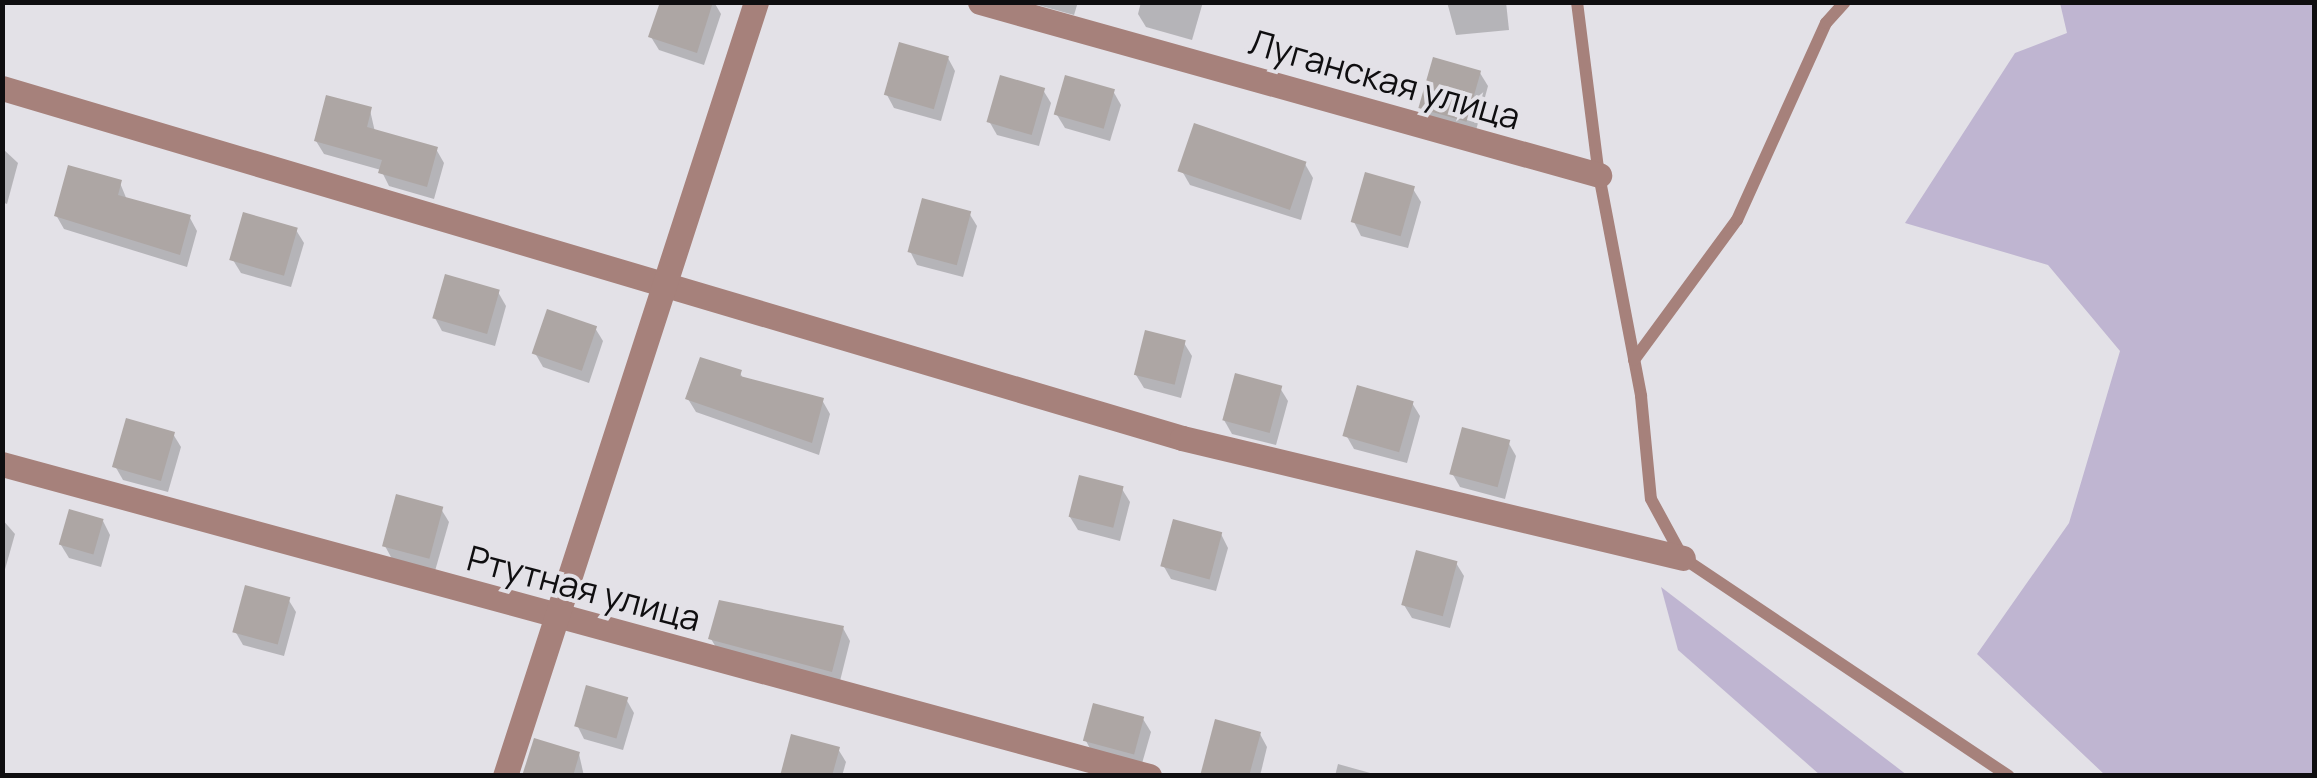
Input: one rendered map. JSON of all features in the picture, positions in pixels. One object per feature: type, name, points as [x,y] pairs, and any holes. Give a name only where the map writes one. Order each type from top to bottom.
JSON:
[{"type":"street","points":[[505,776],[552,616],[668,282],[756,2]]},
{"type":"street","name":"Луганская улица","points":[[980,2],[1599,175]]},
{"type":"street","points":[[2,88],[668,282],[1182,438],[1683,558]]},
{"type":"street","name":"Ртутная улица","points":[[2,464],[1149,776]]},
{"type":"lane","points":[[1577,2],[1599,175],[1634,360],[1651,499],[1683,558],[2009,776]]},
{"type":"lane","points":[[1634,360],[1737,220],[1826,23],[1845,2]]},
{"type":"shaded area","points":[[2060,3],[2314,3],[2314,775],[2105,775],[1977,654],[2069,523],[2120,351],[2048,265],[1905,223],[2015,53],[2067,33]]},
{"type":"shaded area","points":[[1661,587],[1907,775],[1820,775],[1678,650]]},
{"type":"building","points":[[660,2],[713,2],[697,53],[648,37]]},
{"type":"building","points":[[899,42],[949,56],[934,109],[884,95]]},
{"type":"building","points":[[1433,57],[1481,71],[1466,122],[1418,108]]},
{"type":"building","points":[[1000,75],[1045,88],[1032,135],[986,122]]},
{"type":"building","points":[[1065,75],[1115,89],[1104,129],[1054,114]]},
{"type":"building","points":[[326,95],[372,107],[367,127],[438,147],[427,187],[378,173],[382,160],[314,141]]},
{"type":"building","points":[[1194,123],[1307,162],[1290,210],[1177,171]]},
{"type":"building","points":[[68,165],[122,180],[118,195],[191,215],[180,255],[54,216]]},
{"type":"building","points":[[1365,172],[1415,186],[1401,236],[1351,222]]},
{"type":"building","points":[[922,198],[971,211],[957,265],[908,252]]},
{"type":"building","points":[[243,212],[298,228],[284,276],[229,260]]},
{"type":"building","points":[[445,274],[500,290],[487,334],[432,318]]},
{"type":"building","points":[[547,309],[597,326],[582,371],[532,353]]},
{"type":"building","points":[[1145,330],[1186,340],[1175,385],[1134,375]]},
{"type":"building","points":[[700,357],[742,370],[740,376],[824,398],[812,443],[685,399]]},
{"type":"building","points":[[1235,373],[1282,386],[1270,433],[1222,420]]},
{"type":"building","points":[[1357,385],[1414,401],[1399,452],[1342,436]]},
{"type":"building","points":[[126,418],[175,432],[161,481],[112,467]]},
{"type":"building","points":[[1462,427],[1510,440],[1498,487],[1449,474]]},
{"type":"building","points":[[1079,475],[1124,486],[1113,528],[1069,517]]},
{"type":"building","points":[[396,494],[443,507],[429,559],[382,546]]},
{"type":"building","points":[[69,509],[104,519],[93,554],[59,545]]},
{"type":"building","points":[[1173,519],[1222,532],[1210,580],[1160,566]]},
{"type":"building","points":[[1416,550],[1458,561],[1443,616],[1401,605]]},
{"type":"building","points":[[245,585],[290,597],[278,644],[232,632]]},
{"type":"building","points":[[719,600],[844,626],[832,672],[708,639]]},
{"type":"building","points":[[586,685],[628,697],[616,738],[574,726]]},
{"type":"building","points":[[1093,703],[1144,717],[1134,754],[1083,741]]},
{"type":"building","points":[[1215,719],[1261,732],[1249,776],[1200,776]]},
{"type":"building","points":[[791,734],[840,747],[832,776],[780,776]]},
{"type":"building","points":[[534,738],[580,752],[573,776],[522,776]]}]
